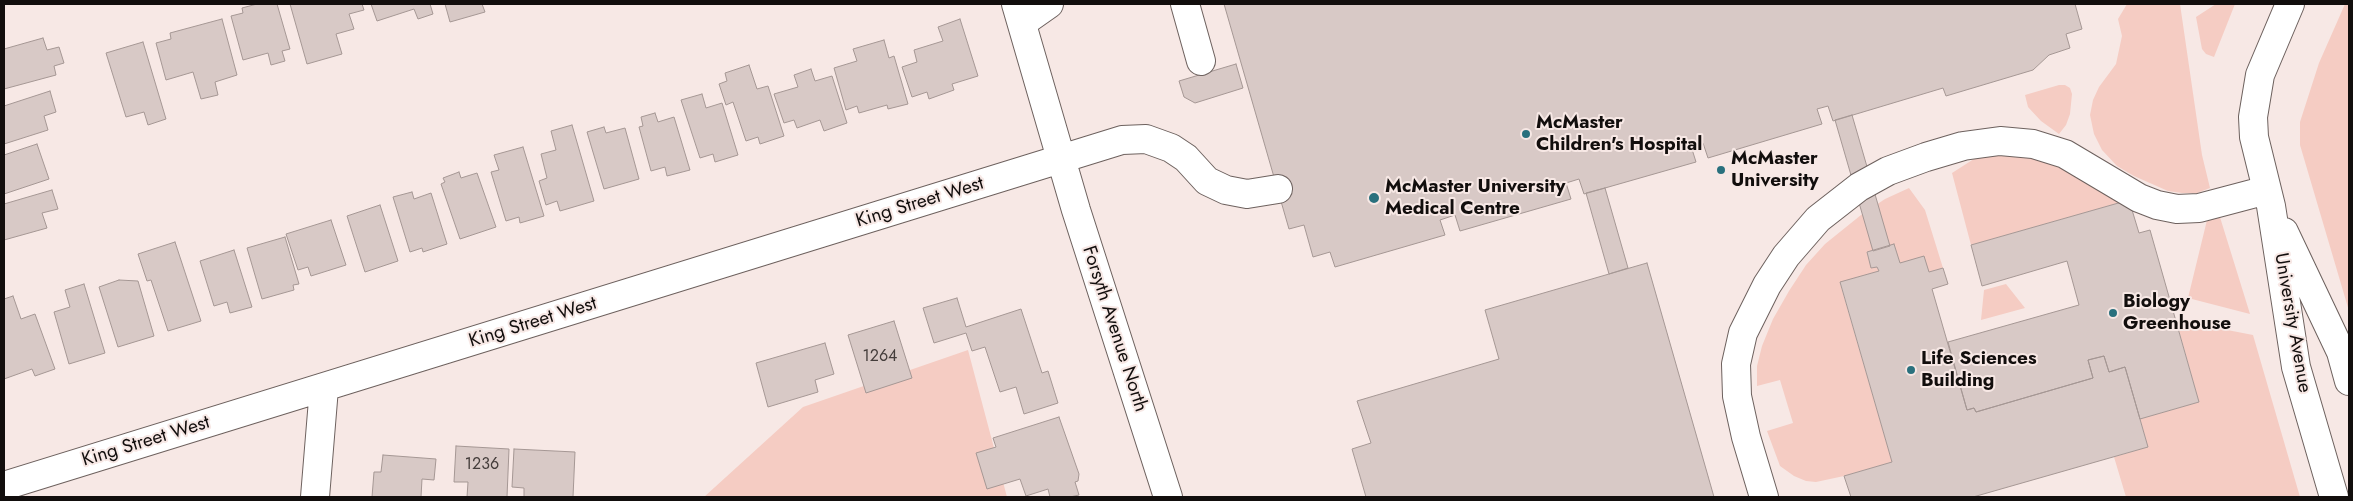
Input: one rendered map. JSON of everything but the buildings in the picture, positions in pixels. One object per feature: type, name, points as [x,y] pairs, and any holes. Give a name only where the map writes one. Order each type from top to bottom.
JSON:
[{"type":"street","points":[[1019,14],[1049,4]]},
{"type":"street","points":[[1185,4],[1201,61]]},
{"type":"street","name":"University Avenue","points":[[2290,4],[2260,75],[2253,117],[2254,137],[2269,198],[2296,367],[2334,497]]},
{"type":"street","name":"Forsyth Avenue North","points":[[1019,14],[1076,210],[1168,497]]},
{"type":"street","name":"King Street West","points":[[4,486],[1122,140],[1146,139],[1163,144],[1179,152],[1199,175],[1216,187],[1247,194],[1278,189]]},
{"type":"street","points":[[1764,497],[1746,437],[1737,396],[1736,364],[1743,334],[1767,284],[1786,256],[1818,219],[1859,187],[1888,172],[1926,157],[1963,146],[2000,141],[2033,144],[2065,154],[2138,198],[2157,205],[2177,209],[2199,208],[2269,198]]},
{"type":"street","name":"University Avenue","points":[[2269,198],[2341,352],[2349,381]]},
{"type":"street","points":[[315,497],[324,388]]},
{"type":"shaded area","points":[[2127,4],[2180,4],[2202,155],[2210,188],[2197,193],[2168,191],[2134,176],[2117,166],[2102,150],[2094,134],[2090,115],[2093,100],[2099,87],[2116,64],[2122,36],[2118,19]]},
{"type":"shaded area","points":[[2216,4],[2235,4],[2214,57],[2206,54],[2202,49],[2196,17]]},
{"type":"shaded area","points":[[2345,4],[2349,4],[2349,311],[2300,145],[2300,122],[2319,63]]},
{"type":"shaded area","points":[[2065,85],[2070,88],[2072,94],[2070,114],[2066,125],[2059,134],[2041,121],[2028,107],[2025,95]]},
{"type":"shaded area","points":[[1988,150],[2036,154],[2083,175],[2122,202],[1971,245],[1952,173]]},
{"type":"shaded area","points":[[1909,188],[1925,210],[1943,268],[1929,272],[1900,263],[1894,245],[1867,252],[1871,268],[1877,267],[1879,271],[1840,283],[1892,462],[1844,476],[1816,482],[1806,481],[1794,476],[1780,466],[1767,431],[1793,423],[1780,380],[1757,386],[1757,366],[1762,346],[1773,319],[1789,291],[1806,265],[1825,244],[1861,215],[1885,199]]},
{"type":"shaded area","points":[[2219,214],[2250,314],[2188,298],[2208,216]]},
{"type":"shaded area","points":[[2006,284],[2025,308],[1981,320],[1984,290]]},
{"type":"shaded area","points":[[2176,320],[2253,335],[2300,497],[2126,497],[2114,457],[2148,447],[2140,419],[2199,402]]},
{"type":"shaded area","points":[[968,350],[1007,497],[704,497],[803,407]]},
{"type":"place","name":"McMaster Children's Hospital","points":[[1526,134]]},
{"type":"place","name":"McMaster University","points":[[1721,170]]},
{"type":"place","name":"McMaster University Medical Centre","points":[[1374,198]]},
{"type":"place","name":"Biology Greenhouse","points":[[2113,313]]},
{"type":"place","name":"Life Sciences Building","points":[[1911,370]]}]
